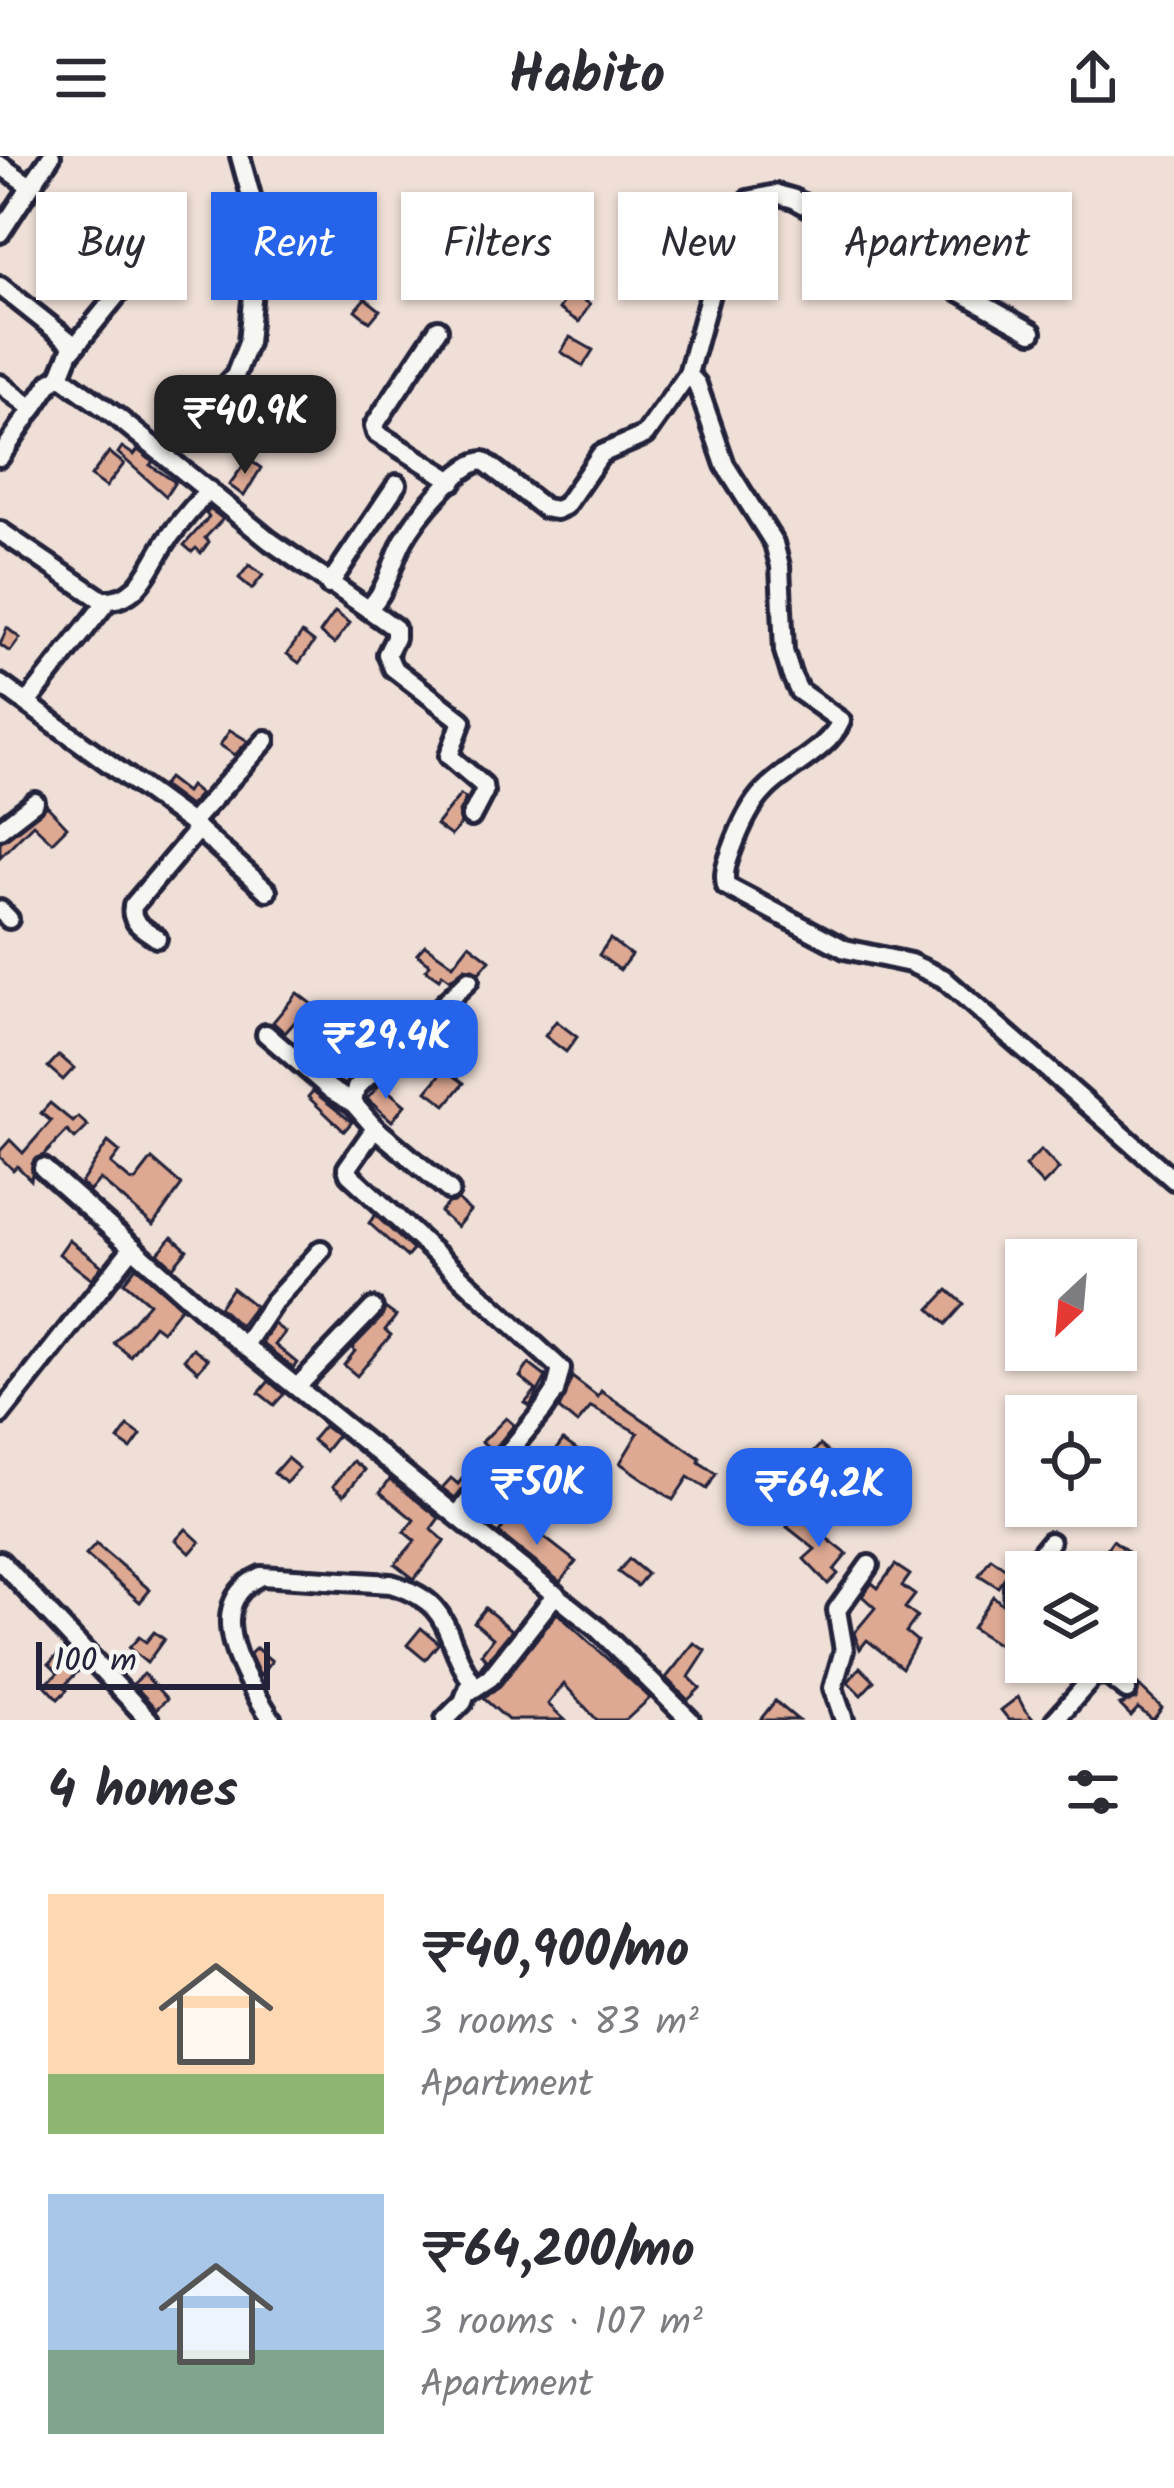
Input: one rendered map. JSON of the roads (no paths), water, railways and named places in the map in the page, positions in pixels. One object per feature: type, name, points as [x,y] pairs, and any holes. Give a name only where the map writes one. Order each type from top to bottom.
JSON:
[{"type":"street","points":[[0,233],[51,156]]},
{"type":"street","points":[[164,454],[236,376],[248,343],[259,225],[240,156]]},
{"type":"street","points":[[0,165],[26,183],[28,190]]},
{"type":"street","points":[[688,374],[728,228],[748,200],[777,194],[820,213],[1032,332]]},
{"type":"street","points":[[0,286],[66,336],[73,350]]},
{"type":"street","points":[[0,458],[50,383],[60,376],[73,350],[113,300]]},
{"type":"street","points":[[438,329],[374,426],[376,433],[453,481]]},
{"type":"street","points":[[368,609],[388,580],[410,529],[467,465],[484,461],[544,508],[556,510],[565,506],[602,454],[645,435],[682,376],[688,374]]},
{"type":"street","points":[[688,374],[697,384],[725,465],[774,543],[781,566],[784,651],[790,674],[799,691],[841,721],[761,794],[735,839],[724,874],[726,886],[845,949],[910,963],[943,978],[1174,1180]]},
{"type":"street","points":[[60,376],[329,585],[395,628],[387,662],[462,721],[449,756],[483,784],[484,792],[471,817]]},
{"type":"street","points":[[0,385],[33,409]]},
{"type":"street","points":[[329,585],[397,484]]},
{"type":"street","points":[[27,703],[107,600],[128,596],[142,583],[166,540],[208,490]]},
{"type":"street","points":[[0,531],[107,600]]},
{"type":"street","points":[[3,694],[27,703],[195,826],[267,891]]},
{"type":"street","points":[[157,938],[136,923],[133,906],[266,740]]},
{"type":"street","points":[[0,829],[35,802]]},
{"type":"street","points":[[353,1103],[356,1088],[469,980]]},
{"type":"street","points":[[266,1034],[353,1103],[375,1129],[450,1191]]},
{"type":"street","points":[[375,1129],[348,1161],[349,1174],[561,1369],[555,1392],[543,1410],[458,1514]]},
{"type":"street","points":[[43,1168],[244,1345],[598,1628],[690,1720]]},
{"type":"street","points":[[0,1414],[133,1246]]},
{"type":"street","points":[[244,1345],[273,1303],[321,1250]]},
{"type":"street","points":[[298,1387],[374,1308]]},
{"type":"street","points":[[1043,1551],[1050,1542]]},
{"type":"street","points":[[0,1561],[149,1720]]},
{"type":"street","points":[[850,1720],[833,1688],[844,1650],[837,1610],[869,1565]]},
{"type":"street","points":[[272,1720],[238,1665],[230,1612],[247,1582],[261,1576],[370,1582],[412,1591],[443,1615],[452,1651],[471,1681],[470,1691]]},
{"type":"street","points":[[445,1720],[470,1691],[490,1678],[556,1594]]},
{"type":"street","points":[[1055,1720],[1088,1683]]},
{"type":"street","points":[[1118,1683],[1126,1690]]}]
